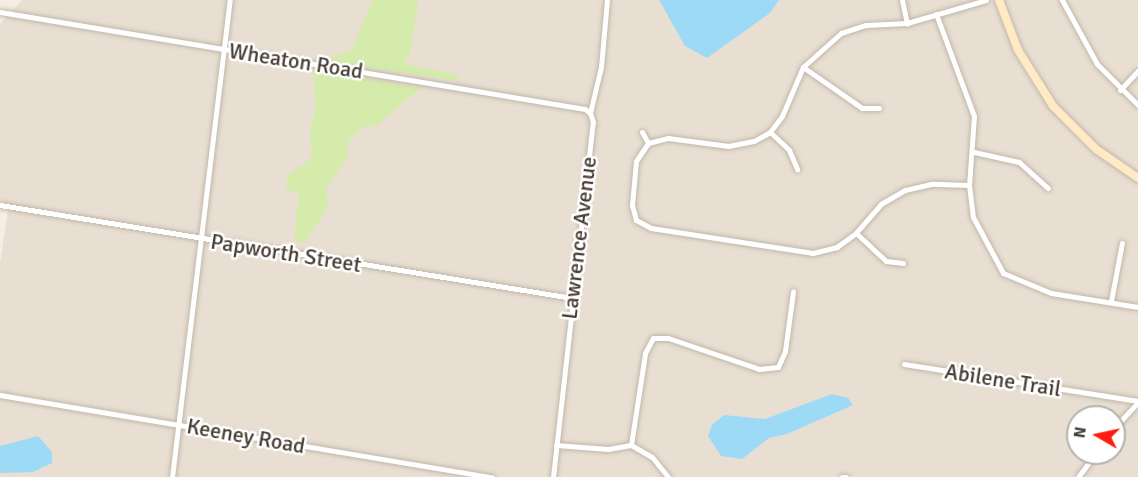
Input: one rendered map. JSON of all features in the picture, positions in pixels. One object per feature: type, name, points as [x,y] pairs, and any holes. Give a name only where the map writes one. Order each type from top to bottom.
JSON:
[{"type":"street","points":[[172,477],[230,0]]},
{"type":"street","name":"Lawrence Avenue","points":[[553,477],[593,122],[590,114],[601,67],[607,0]]},
{"type":"street","points":[[902,0],[907,23]]},
{"type":"street","points":[[969,185],[931,184],[905,190],[881,204],[856,233],[828,250],[799,252],[656,229],[636,220],[632,198],[636,161],[648,143],[668,138],[728,147],[745,144],[770,132],[786,110],[803,67],[849,30],[907,23],[986,0]]},
{"type":"street","points":[[999,0],[1018,50],[1053,106],[1096,149],[1138,178]]},
{"type":"street","points":[[1062,0],[1089,52],[1120,90],[1138,105]]},
{"type":"street","name":"Wheaton Road","points":[[0,12],[585,109],[590,114]]},
{"type":"street","points":[[936,14],[969,95],[975,126],[969,185],[978,230],[1003,273],[1052,293],[1138,307]]},
{"type":"street","points":[[803,67],[862,108],[879,108]]},
{"type":"street","points":[[1120,90],[1138,71]]},
{"type":"street","points":[[642,132],[648,143]]},
{"type":"street","points":[[770,132],[789,150],[797,169]]},
{"type":"street","points":[[974,152],[1019,162],[1048,188]]},
{"type":"street","name":"Papworth Street","points":[[0,205],[572,298]]},
{"type":"street","points":[[856,233],[886,261],[903,263]]},
{"type":"street","points":[[1111,301],[1122,243]]},
{"type":"street","points":[[631,445],[645,353],[652,340],[668,338],[759,369],[778,367],[785,351],[793,292]]},
{"type":"street","name":"Abilene Trail","points":[[904,364],[1138,401]]},
{"type":"street","name":"Keeney Road","points":[[0,395],[492,477]]},
{"type":"street","points":[[1126,414],[1138,401]]},
{"type":"street","points":[[556,445],[608,449],[631,445],[652,457],[668,477]]},
{"type":"shaded area","points":[[22,0],[994,0],[1019,61],[1047,105],[1082,142],[1138,181],[1138,477],[0,477],[0,264],[9,203],[0,201],[0,24]]},
{"type":"shaded area","points":[[1002,0],[1138,0],[1138,174],[1105,153],[1054,102],[1028,61]]},
{"type":"green space","points":[[372,0],[418,0],[411,50],[405,64],[455,74],[460,81],[330,62],[331,57],[352,49]]},
{"type":"green space","points":[[312,70],[421,88],[375,127],[364,126],[346,145],[349,155],[326,189],[328,207],[304,244],[294,240],[299,193],[286,189],[288,175],[308,161],[312,154],[310,130],[316,104]]},
{"type":"water","points":[[659,0],[779,0],[770,13],[707,58],[685,46]]},
{"type":"water","points":[[832,394],[848,398],[853,405],[787,434],[769,438],[742,459],[721,456],[708,436],[712,425],[724,415],[765,419]]},
{"type":"water","points":[[38,436],[52,452],[52,463],[33,472],[0,473],[0,446]]}]
